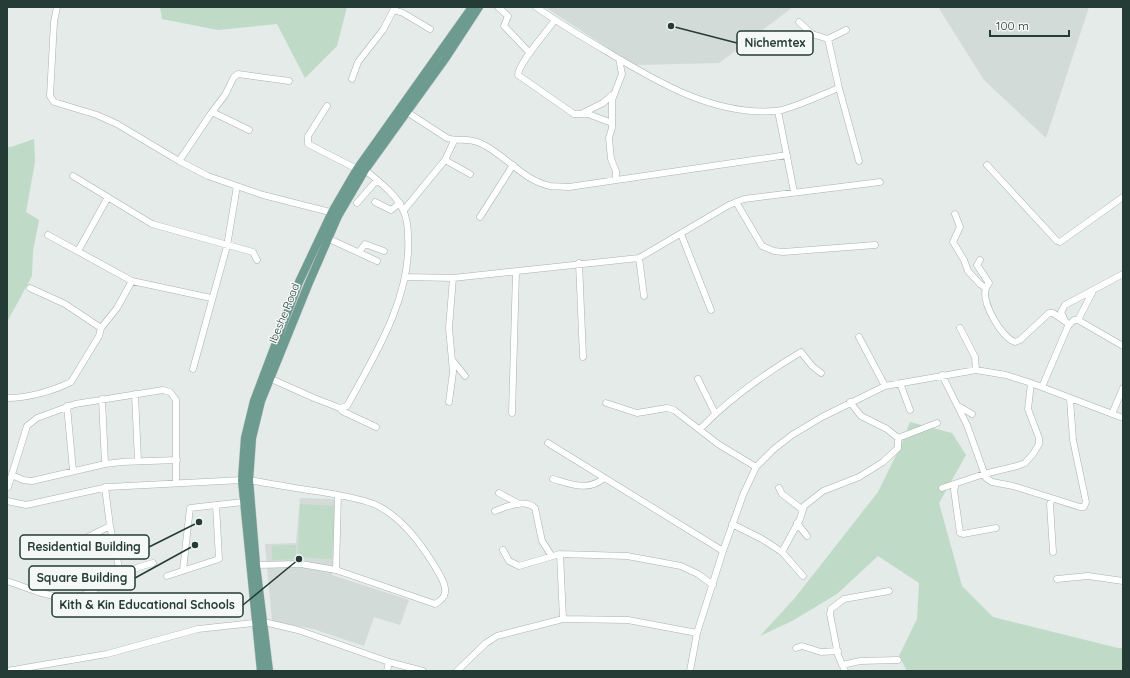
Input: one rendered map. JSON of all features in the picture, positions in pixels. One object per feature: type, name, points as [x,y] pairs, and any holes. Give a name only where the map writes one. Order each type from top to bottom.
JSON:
[{"type":"main road","name":"Ibeshe Road","points":[[261,671],[260,622],[256,564],[245,480],[245,438],[254,401],[299,282],[335,214],[361,169],[472,7]]},
{"type":"main road","name":"Ibeshe Road","points":[[361,169],[407,112],[445,59],[479,7]]},
{"type":"main road","name":"Ibeshe Road","points":[[269,671],[260,622],[243,502],[245,480],[258,411],[269,378],[327,238],[335,214]]},
{"type":"street","points":[[57,7],[54,22],[50,96],[54,102],[97,115],[117,124],[179,161],[208,176],[263,195],[335,214]]},
{"type":"street","points":[[498,7],[508,16],[504,26],[530,53]]},
{"type":"street","points":[[536,7],[619,59],[666,86],[706,102],[754,112],[778,111],[839,88]]},
{"type":"street","points":[[352,80],[358,62],[383,30],[394,8],[430,29]]},
{"type":"street","points":[[555,20],[518,71],[520,78],[574,114],[588,114],[612,123]]},
{"type":"street","points":[[799,22],[812,34],[828,39],[846,30]]},
{"type":"street","points":[[828,39],[858,161]]},
{"type":"street","points":[[616,179],[616,171],[611,159],[609,138],[612,123],[613,94],[622,74],[619,59]]},
{"type":"street","points":[[179,161],[225,95],[234,77],[238,74],[288,82]]},
{"type":"street","points":[[581,114],[603,103],[613,94]]},
{"type":"street","points":[[327,106],[308,136],[308,144],[361,169],[377,180],[400,203],[404,210],[408,224],[410,252],[405,277],[387,329],[373,359],[347,406],[340,408]]},
{"type":"street","points":[[778,111],[794,192]]},
{"type":"street","points":[[212,112],[249,130]]},
{"type":"street","points":[[407,112],[454,141]]},
{"type":"street","points":[[404,210],[445,160],[454,141],[462,138],[479,143],[492,150],[518,170],[538,182],[551,186],[569,186],[787,155]]},
{"type":"street","points":[[445,160],[470,174]]},
{"type":"street","points":[[480,216],[513,165]]},
{"type":"street","points":[[987,165],[1057,241],[1060,242],[1122,200]]},
{"type":"street","points":[[73,176],[152,224],[253,252],[257,260]]},
{"type":"street","points":[[357,203],[377,180]]},
{"type":"street","points":[[405,277],[453,278],[516,272],[579,263],[607,262],[639,258],[736,202],[794,192],[880,182]]},
{"type":"street","points":[[193,369],[211,298],[227,246],[236,186]]},
{"type":"street","points":[[78,251],[108,197]]},
{"type":"street","points":[[375,202],[391,210],[400,203]]},
{"type":"street","points":[[736,202],[762,246],[774,252],[875,245]]},
{"type":"street","points":[[955,214],[960,227],[953,242],[964,260],[968,271],[980,284],[986,288]]},
{"type":"street","points":[[681,234],[712,310]]},
{"type":"street","points":[[48,235],[132,281],[211,298]]},
{"type":"street","points":[[327,238],[377,261]]},
{"type":"street","points":[[359,252],[365,244],[384,251]]},
{"type":"street","points":[[639,258],[644,296]]},
{"type":"street","points":[[980,260],[977,265],[989,283],[986,288],[986,301],[990,312],[1001,331],[1011,341],[1015,342],[1020,340],[1049,313],[1053,313],[1067,324]]},
{"type":"street","points":[[579,263],[583,356]]},
{"type":"street","points":[[512,413],[516,272]]},
{"type":"street","points":[[1067,324],[1061,312],[1062,308],[1078,297],[1093,291],[1123,274]]},
{"type":"street","points":[[449,402],[452,378],[452,360],[449,321],[453,278]]},
{"type":"street","points":[[7,398],[16,398],[71,382],[99,336],[101,328],[117,308],[132,281]]},
{"type":"street","points":[[30,288],[66,304],[101,328]]},
{"type":"street","points":[[1078,320],[1093,291]]},
{"type":"street","points":[[1042,387],[1067,324],[1070,322],[1078,320],[1123,346]]},
{"type":"street","points":[[960,328],[975,356],[976,370]]},
{"type":"street","points":[[859,337],[885,386]]},
{"type":"street","points":[[700,429],[715,413],[764,374],[801,352],[812,366],[821,372]]},
{"type":"street","points":[[452,360],[465,376]]},
{"type":"street","points":[[690,671],[697,633],[723,551],[732,524],[756,467],[792,434],[850,402],[885,386],[976,370],[1006,375],[1031,383],[1123,418]]},
{"type":"street","points":[[942,375],[960,407],[974,442],[984,474],[992,482],[1013,486],[1080,507],[1084,506],[1086,502],[1073,440],[1070,399]]},
{"type":"street","points":[[269,378],[340,408],[342,411],[376,427]]},
{"type":"street","points":[[698,380],[715,413]]},
{"type":"street","points":[[900,383],[910,410]]},
{"type":"street","points":[[942,488],[984,474],[1025,463],[1039,444],[1039,438],[1028,409],[1031,383]]},
{"type":"street","points":[[1112,414],[1123,388]]},
{"type":"street","points":[[8,487],[27,426],[38,418],[67,406],[163,390],[170,392],[176,400],[176,483]]},
{"type":"street","points":[[135,394],[138,461]]},
{"type":"street","points":[[102,399],[105,464]]},
{"type":"street","points":[[850,402],[861,416],[887,429],[898,438]]},
{"type":"street","points":[[606,403],[637,413],[667,408],[674,410],[718,444],[756,467]]},
{"type":"street","points":[[67,406],[73,471]]},
{"type":"street","points":[[960,407],[972,414]]},
{"type":"street","points":[[898,438],[937,422]]},
{"type":"street","points":[[782,552],[804,506],[823,491],[859,477],[883,462],[898,448],[898,438]]},
{"type":"street","points":[[548,443],[723,551]]},
{"type":"street","points":[[12,475],[23,480],[32,481],[105,464],[177,460]]},
{"type":"street","points":[[553,479],[581,487],[598,483],[604,478]]},
{"type":"street","points":[[7,501],[21,505],[32,504],[105,488],[245,480],[338,495],[374,504],[402,524],[427,554],[441,577],[446,588],[446,592],[444,598],[435,604],[336,570],[301,564],[256,564]]},
{"type":"street","points":[[956,484],[954,490],[960,533],[964,534],[996,528]]},
{"type":"street","points":[[105,488],[110,526],[121,577]]},
{"type":"street","points":[[779,488],[782,494],[802,510]]},
{"type":"street","points":[[499,493],[519,504]]},
{"type":"street","points":[[336,570],[338,495]]},
{"type":"street","points":[[1052,499],[1050,504],[1054,552]]},
{"type":"street","points":[[182,570],[190,508],[243,502]]},
{"type":"street","points":[[495,511],[519,504],[531,505],[534,508],[542,541],[551,555]]},
{"type":"street","points":[[167,576],[219,559],[216,506]]},
{"type":"street","points":[[797,523],[808,536]]},
{"type":"street","points":[[732,524],[762,539],[782,552],[803,576]]},
{"type":"street","points":[[70,546],[110,526]]},
{"type":"street","points":[[503,550],[509,561],[519,566],[551,555],[560,554],[627,556],[680,566],[698,574],[713,585]]},
{"type":"street","points":[[560,554],[563,619]]},
{"type":"street","points":[[7,581],[38,592],[72,601],[139,567],[153,563]]},
{"type":"street","points":[[1057,579],[1088,576],[1123,581]]},
{"type":"street","points":[[889,591],[844,599],[831,609],[830,614],[838,651],[844,668],[860,660],[898,660]]},
{"type":"street","points":[[457,671],[486,643],[497,636],[563,619],[628,620],[697,633]]},
{"type":"street","points":[[7,671],[107,654],[198,629],[260,622],[298,630],[389,662],[423,671]]},
{"type":"street","points":[[796,648],[802,646],[821,652],[838,651]]},
{"type":"street","points":[[387,671],[389,662]]},
{"type":"shaded area","points":[[545,7],[793,7],[719,63],[634,65]]},
{"type":"shaded area","points":[[938,7],[1089,7],[1046,138],[984,80]]},
{"type":"shaded area","points":[[300,498],[333,499],[336,502],[332,575],[409,600],[400,625],[374,617],[364,646],[313,629],[272,621],[265,544],[296,543]]},
{"type":"green space","points":[[160,7],[347,7],[337,46],[305,78],[277,24],[218,30],[162,19]]},
{"type":"green space","points":[[34,139],[35,162],[26,212],[39,220],[33,251],[32,276],[7,322],[7,147]]},
{"type":"green space","points":[[910,422],[952,433],[966,455],[939,503],[962,586],[993,617],[1123,648],[1123,671],[907,671],[899,656],[917,619],[919,583],[878,556],[837,594],[792,621],[760,636],[794,599],[878,492],[902,443]]},
{"type":"green space","points":[[300,504],[335,506],[332,559],[298,557]]},
{"type":"green space","points":[[296,545],[296,559],[272,560],[272,546]]},
{"type":"place","name":"Nichemtex","points":[[671,26]]},
{"type":"place","name":"Residential Building","points":[[199,522]]},
{"type":"place","name":"Square Building","points":[[195,545]]},
{"type":"place","name":"Kith & Kin Educational Schools","points":[[299,559]]}]
